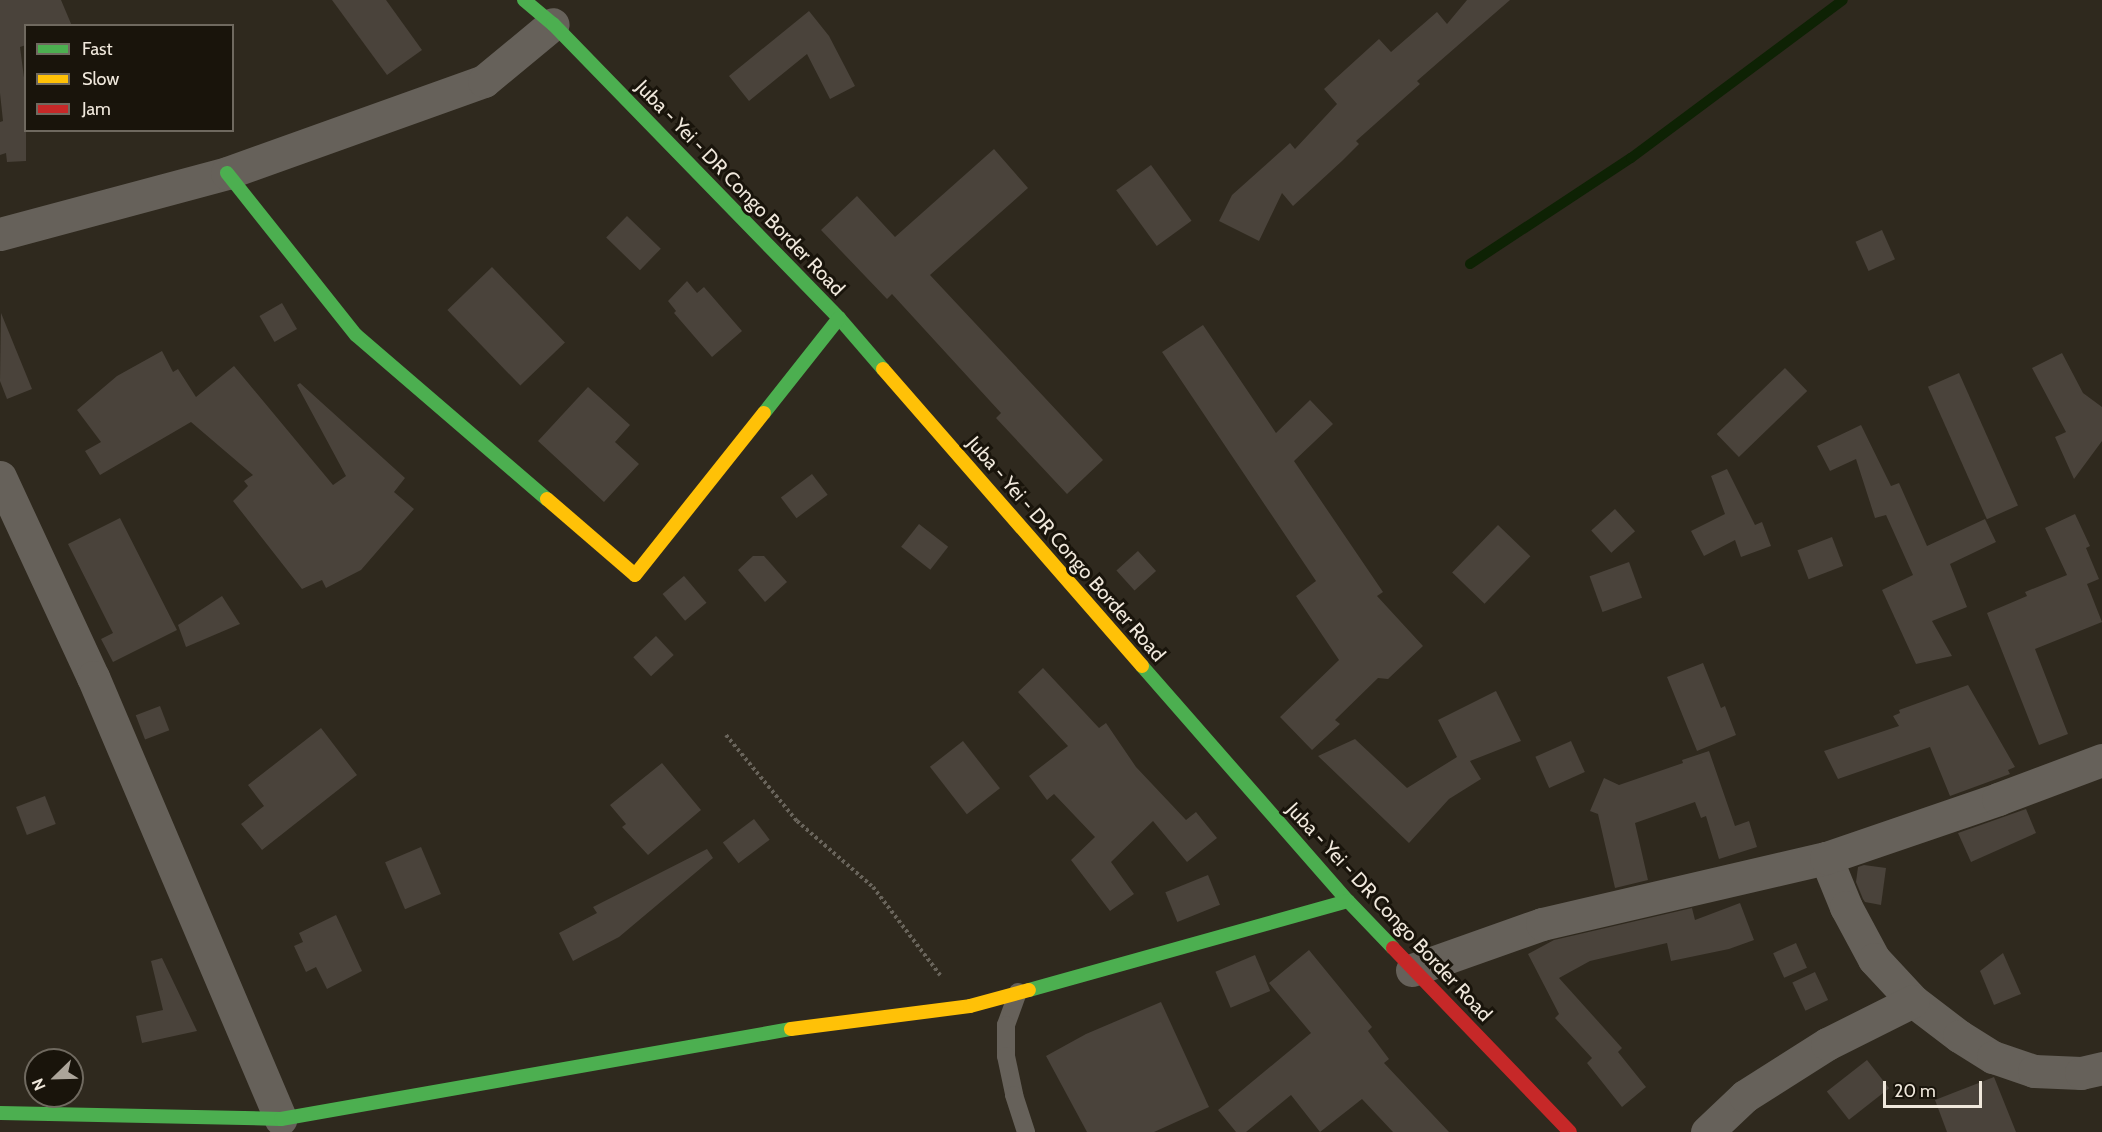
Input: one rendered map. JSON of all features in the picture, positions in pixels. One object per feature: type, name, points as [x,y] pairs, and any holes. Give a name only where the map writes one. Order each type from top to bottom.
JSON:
[{"type":"street","name":"Juba - Yei - DR Congo Border Road","points":[[524,0],[553,24],[839,318],[1348,901],[1570,1132]]},
{"type":"street","points":[[0,234],[227,172],[484,81],[553,24]]},
{"type":"street","points":[[227,172],[356,335],[635,575],[839,318]]},
{"type":"street","points":[[0,477],[93,677],[281,1119]]},
{"type":"street","points":[[1412,970],[1542,924],[1826,858],[1998,800],[2102,760]]},
{"type":"street","points":[[1826,858],[1846,907],[1874,959],[1913,1001],[1959,1036],[1993,1057],[2034,1071],[2081,1073],[2102,1068]]},
{"type":"street","points":[[0,1113],[281,1119],[756,1034],[970,1006],[1348,901]]},
{"type":"street","points":[[1707,1132],[1746,1096],[1827,1044],[1913,1001]]},
{"type":"lane","points":[[1018,992],[1006,1025],[1006,1056],[1014,1095],[1026,1132]]},
{"type":"path","points":[[726,735],[797,821],[873,887],[935,970],[970,1006]]},
{"type":"building","points":[[0,0],[61,0],[71,24],[24,24],[24,46],[20,47],[24,78],[26,161],[7,162],[6,153],[0,155],[0,122],[3,121],[0,93]]},
{"type":"building","points":[[332,0],[386,0],[422,50],[387,75]]},
{"type":"building","points":[[1467,0],[1510,0],[1417,81],[1420,84],[1356,141],[1359,144],[1293,206],[1282,193],[1259,241],[1219,221],[1232,195],[1290,143],[1295,149],[1337,104],[1324,89],[1379,39],[1391,52],[1437,12],[1447,24]]},
{"type":"building","points":[[809,11],[829,36],[855,86],[830,99],[807,54],[749,101],[729,76]]},
{"type":"building","points":[[994,149],[1028,188],[930,275],[1103,460],[1067,494],[996,418],[1001,413],[892,294],[887,299],[821,230],[857,196],[895,237]]},
{"type":"building","points":[[1151,165],[1192,221],[1157,246],[1116,190]]},
{"type":"building","points":[[627,216],[661,249],[640,270],[606,238]]},
{"type":"building","points":[[1882,230],[1895,259],[1869,271],[1856,242]]},
{"type":"building","points":[[492,267],[565,343],[520,386],[447,310]]},
{"type":"building","points":[[687,281],[697,293],[704,287],[742,331],[712,357],[674,313],[676,311],[668,301]]},
{"type":"building","points":[[282,303],[297,329],[274,342],[259,316]]},
{"type":"building","points":[[1,313],[32,389],[7,399],[0,381]]},
{"type":"building","points":[[1203,325],[1276,433],[1310,400],[1333,424],[1294,461],[1383,592],[1377,596],[1423,646],[1388,679],[1378,678],[1335,720],[1340,724],[1312,750],[1280,717],[1339,660],[1296,596],[1316,581],[1162,352]]},
{"type":"building","points":[[162,351],[173,372],[178,369],[196,397],[234,366],[333,485],[346,476],[297,385],[300,383],[405,478],[394,492],[414,509],[361,570],[326,588],[322,580],[302,589],[233,501],[248,486],[244,481],[253,475],[191,422],[100,475],[85,451],[101,442],[77,410],[117,376]]},
{"type":"building","points":[[2062,353],[2083,393],[2102,407],[2102,441],[2074,479],[2055,437],[2066,432],[2032,368]]},
{"type":"building","points":[[1785,368],[1807,391],[1739,457],[1717,434]]},
{"type":"building","points":[[1959,373],[2018,505],[1987,519],[1928,387]]},
{"type":"building","points":[[588,387],[630,425],[615,442],[639,464],[604,502],[538,441]]},
{"type":"building","points":[[1861,425],[1891,486],[1899,483],[1927,546],[1985,519],[1996,542],[1950,564],[1967,607],[1932,621],[1952,656],[1916,664],[1882,590],[1913,575],[1886,515],[1875,518],[1856,459],[1830,471],[1817,446]]},
{"type":"building","points":[[1727,469],[1755,525],[1762,522],[1771,546],[1741,557],[1735,540],[1704,556],[1691,531],[1725,514],[1711,476]]},
{"type":"building","points":[[812,474],[828,495],[797,518],[781,497]]},
{"type":"building","points":[[1615,509],[1635,531],[1611,553],[1591,530]]},
{"type":"building","points":[[2075,514],[2090,546],[2086,548],[2099,579],[2087,584],[2102,622],[2035,649],[2068,734],[2039,745],[1987,613],[2027,596],[2025,592],[2067,575],[2045,528]]},
{"type":"building","points":[[120,518],[177,630],[113,662],[101,639],[113,633],[68,544]]},
{"type":"building","points":[[919,524],[948,547],[930,570],[901,547]]},
{"type":"building","points":[[1498,525],[1530,556],[1485,604],[1452,572]]},
{"type":"building","points":[[1832,537],[1843,566],[1809,579],[1797,550]]},
{"type":"building","points":[[1138,551],[1156,571],[1135,590],[1116,570]]},
{"type":"building","points":[[753,556],[764,556],[787,582],[765,602],[738,570]]},
{"type":"building","points":[[1629,562],[1642,598],[1603,612],[1590,576]]},
{"type":"building","points":[[684,576],[706,603],[685,621],[663,594]]},
{"type":"building","points":[[222,596],[240,624],[186,647],[178,625]]},
{"type":"building","points":[[656,636],[674,655],[651,676],[633,657]]},
{"type":"building","points":[[1703,663],[1721,708],[1725,706],[1736,735],[1697,751],[1667,677]]},
{"type":"building","points":[[1043,668],[1099,728],[1106,723],[1136,767],[1186,820],[1196,812],[1217,838],[1187,862],[1153,821],[1111,862],[1134,894],[1110,911],[1071,860],[1095,837],[1054,794],[1047,800],[1029,776],[1068,746],[1018,692]]},
{"type":"building","points":[[1968,685],[2015,767],[2008,770],[2010,774],[1950,796],[1930,747],[1838,779],[1824,751],[1899,726],[1893,716],[1900,713],[1899,710]]},
{"type":"building","points":[[1496,691],[1521,741],[1470,761],[1481,779],[1449,799],[1409,843],[1318,756],[1355,739],[1407,788],[1457,757],[1438,720]]},
{"type":"building","points":[[160,706],[169,730],[145,740],[136,715]]},
{"type":"building","points":[[321,728],[357,775],[262,850],[241,824],[264,806],[248,785]]},
{"type":"building","points":[[963,741],[1000,788],[967,814],[930,767]]},
{"type":"building","points":[[1571,741],[1585,772],[1549,788],[1535,757]]},
{"type":"building","points":[[1709,751],[1735,826],[1749,821],[1757,847],[1719,859],[1706,816],[1701,818],[1695,802],[1635,823],[1648,880],[1615,888],[1598,814],[1590,811],[1604,778],[1619,785],[1683,763],[1682,760]]},
{"type":"building","points":[[662,763],[701,810],[648,855],[622,827],[626,824],[610,805]]},
{"type":"building","points":[[45,796],[56,824],[27,835],[16,807]]},
{"type":"building","points":[[2026,809],[2036,833],[1971,862],[1958,833]]},
{"type":"building","points":[[754,819],[770,840],[739,863],[723,842]]},
{"type":"building","points":[[421,847],[441,894],[405,909],[385,862]]},
{"type":"building","points":[[707,849],[713,858],[619,937],[573,961],[559,933],[597,913],[593,907]]},
{"type":"building","points":[[1864,865],[1886,868],[1881,905],[1865,902],[1863,899],[1856,882],[1858,867]]},
{"type":"building","points":[[1208,875],[1220,905],[1177,922],[1165,892]]},
{"type":"building","points":[[1740,903],[1754,940],[1729,949],[1671,961],[1667,943],[1590,961],[1559,978],[1622,1048],[1618,1052],[1646,1087],[1622,1107],[1587,1063],[1592,1058],[1555,1018],[1559,1014],[1528,954],[1554,940],[1692,908],[1695,920]]},
{"type":"building","points":[[336,915],[362,971],[327,989],[316,967],[306,972],[294,946],[303,942],[299,933]]},
{"type":"building","points":[[1796,943],[1807,968],[1784,978],[1773,953]]},
{"type":"building","points":[[1309,950],[1372,1027],[1368,1031],[1389,1059],[1384,1063],[1449,1132],[1393,1132],[1362,1099],[1320,1132],[1291,1095],[1246,1132],[1236,1132],[1218,1110],[1311,1033],[1269,983]]},
{"type":"building","points":[[2003,953],[2021,994],[1994,1005],[1980,971]]},
{"type":"building","points":[[1255,955],[1270,991],[1231,1008],[1215,972]]},
{"type":"building","points":[[162,958],[197,1031],[142,1043],[136,1016],[163,1010],[151,961]]},
{"type":"building","points":[[1815,972],[1828,1000],[1805,1011],[1792,983]]},
{"type":"building","points":[[1161,1002],[1209,1107],[1154,1132],[1087,1132],[1046,1056],[1086,1034]]},
{"type":"building","points":[[1867,1060],[1889,1088],[1849,1120],[1827,1091]]},
{"type":"building","points":[[1994,1077],[2016,1132],[1947,1132],[1935,1100]]},
{"type":"waterway","points":[[1470,264],[1631,158],[1843,0]]},
{"type":"traffic: fast","points":[[524,0],[553,24],[839,318],[883,369]]},
{"type":"traffic: fast","points":[[227,173],[356,335],[547,499]]},
{"type":"traffic: fast","points":[[764,413],[839,318]]},
{"type":"traffic: fast","points":[[1142,666],[1348,901],[1393,948]]},
{"type":"traffic: fast","points":[[1029,990],[1348,901]]},
{"type":"traffic: fast","points":[[0,1113],[281,1119],[791,1029]]},
{"type":"traffic: slow","points":[[883,369],[1142,666]]},
{"type":"traffic: slow","points":[[547,499],[635,575],[764,413]]},
{"type":"traffic: slow","points":[[791,1029],[970,1006],[1029,990]]},
{"type":"traffic: jam","points":[[1393,948],[1570,1132]]}]
